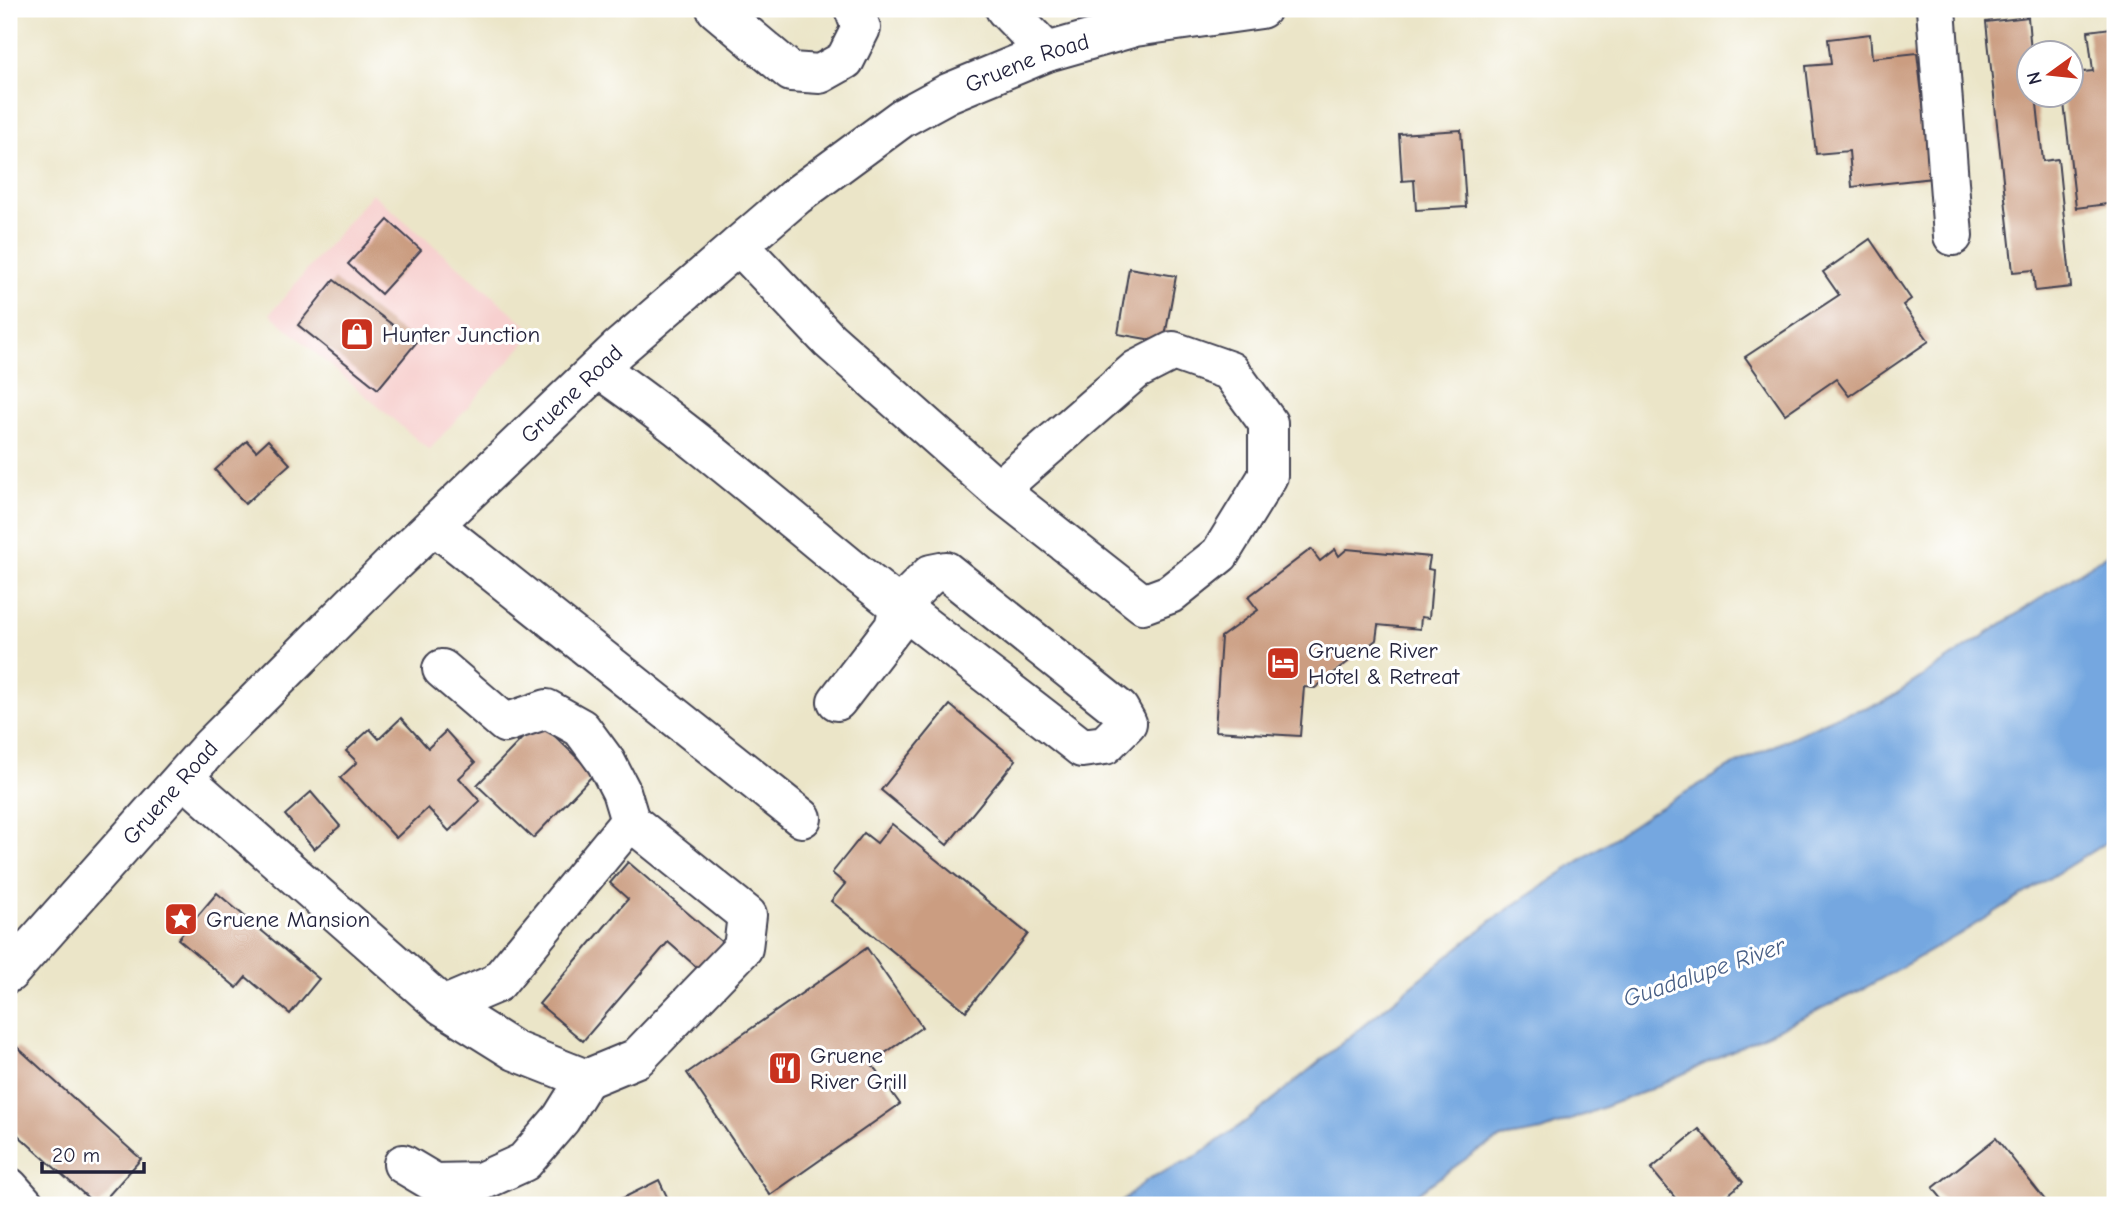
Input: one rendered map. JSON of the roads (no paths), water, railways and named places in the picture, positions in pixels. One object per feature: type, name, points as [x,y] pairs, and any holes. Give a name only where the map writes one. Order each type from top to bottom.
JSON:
[{"type":"street","points":[[716,9],[791,72],[820,74],[845,61],[861,28],[854,9]]},
{"type":"street","points":[[1005,9],[1047,52]]},
{"type":"street","name":"Gruene Road","points":[[9,973],[211,746],[434,524],[598,369],[796,196],[902,118],[948,93],[1047,52],[1135,27],[1261,9]]},
{"type":"street","points":[[1936,9],[1953,236]]},
{"type":"street","points":[[739,245],[830,340],[998,490],[1143,604],[1170,594],[1220,554],[1268,476],[1268,424],[1230,371],[1173,351],[1136,370],[998,490]]},
{"type":"street","points":[[598,369],[654,407],[899,606],[1082,748],[1105,745],[1127,723],[1119,709],[946,571],[931,574],[899,606],[894,627],[837,701]]},
{"type":"street","points":[[434,524],[802,818]]},
{"type":"street","points":[[403,1164],[435,1183],[480,1182],[524,1162],[561,1119],[586,1079],[637,1058],[743,948],[747,915],[629,821],[621,791],[606,762],[581,728],[547,709],[505,723],[442,669]]},
{"type":"street","points":[[184,778],[443,1006],[515,1051],[586,1079]]},
{"type":"street","points":[[443,1006],[497,984],[629,821]]},
{"type":"street","points":[[9,1187],[24,1205]]},
{"type":"water","name":"Guadalupe River","points":[[2115,549],[2115,837],[1960,934],[1861,990],[1651,1089],[1542,1131],[1502,1138],[1477,1151],[1401,1205],[1118,1205],[1148,1179],[1197,1156],[1253,1116],[1492,920],[1649,814],[1729,767],[1837,716],[1882,703]]},
{"type":"place","name":"Hunter Junction","points":[[357,334]]},
{"type":"place","name":"Gruene River Hotel & Retreat","points":[[1283,663]]},
{"type":"place","name":"Gruene Mansion","points":[[181,919]]},
{"type":"place","name":"Gruene River Grill","points":[[785,1068]]}]
